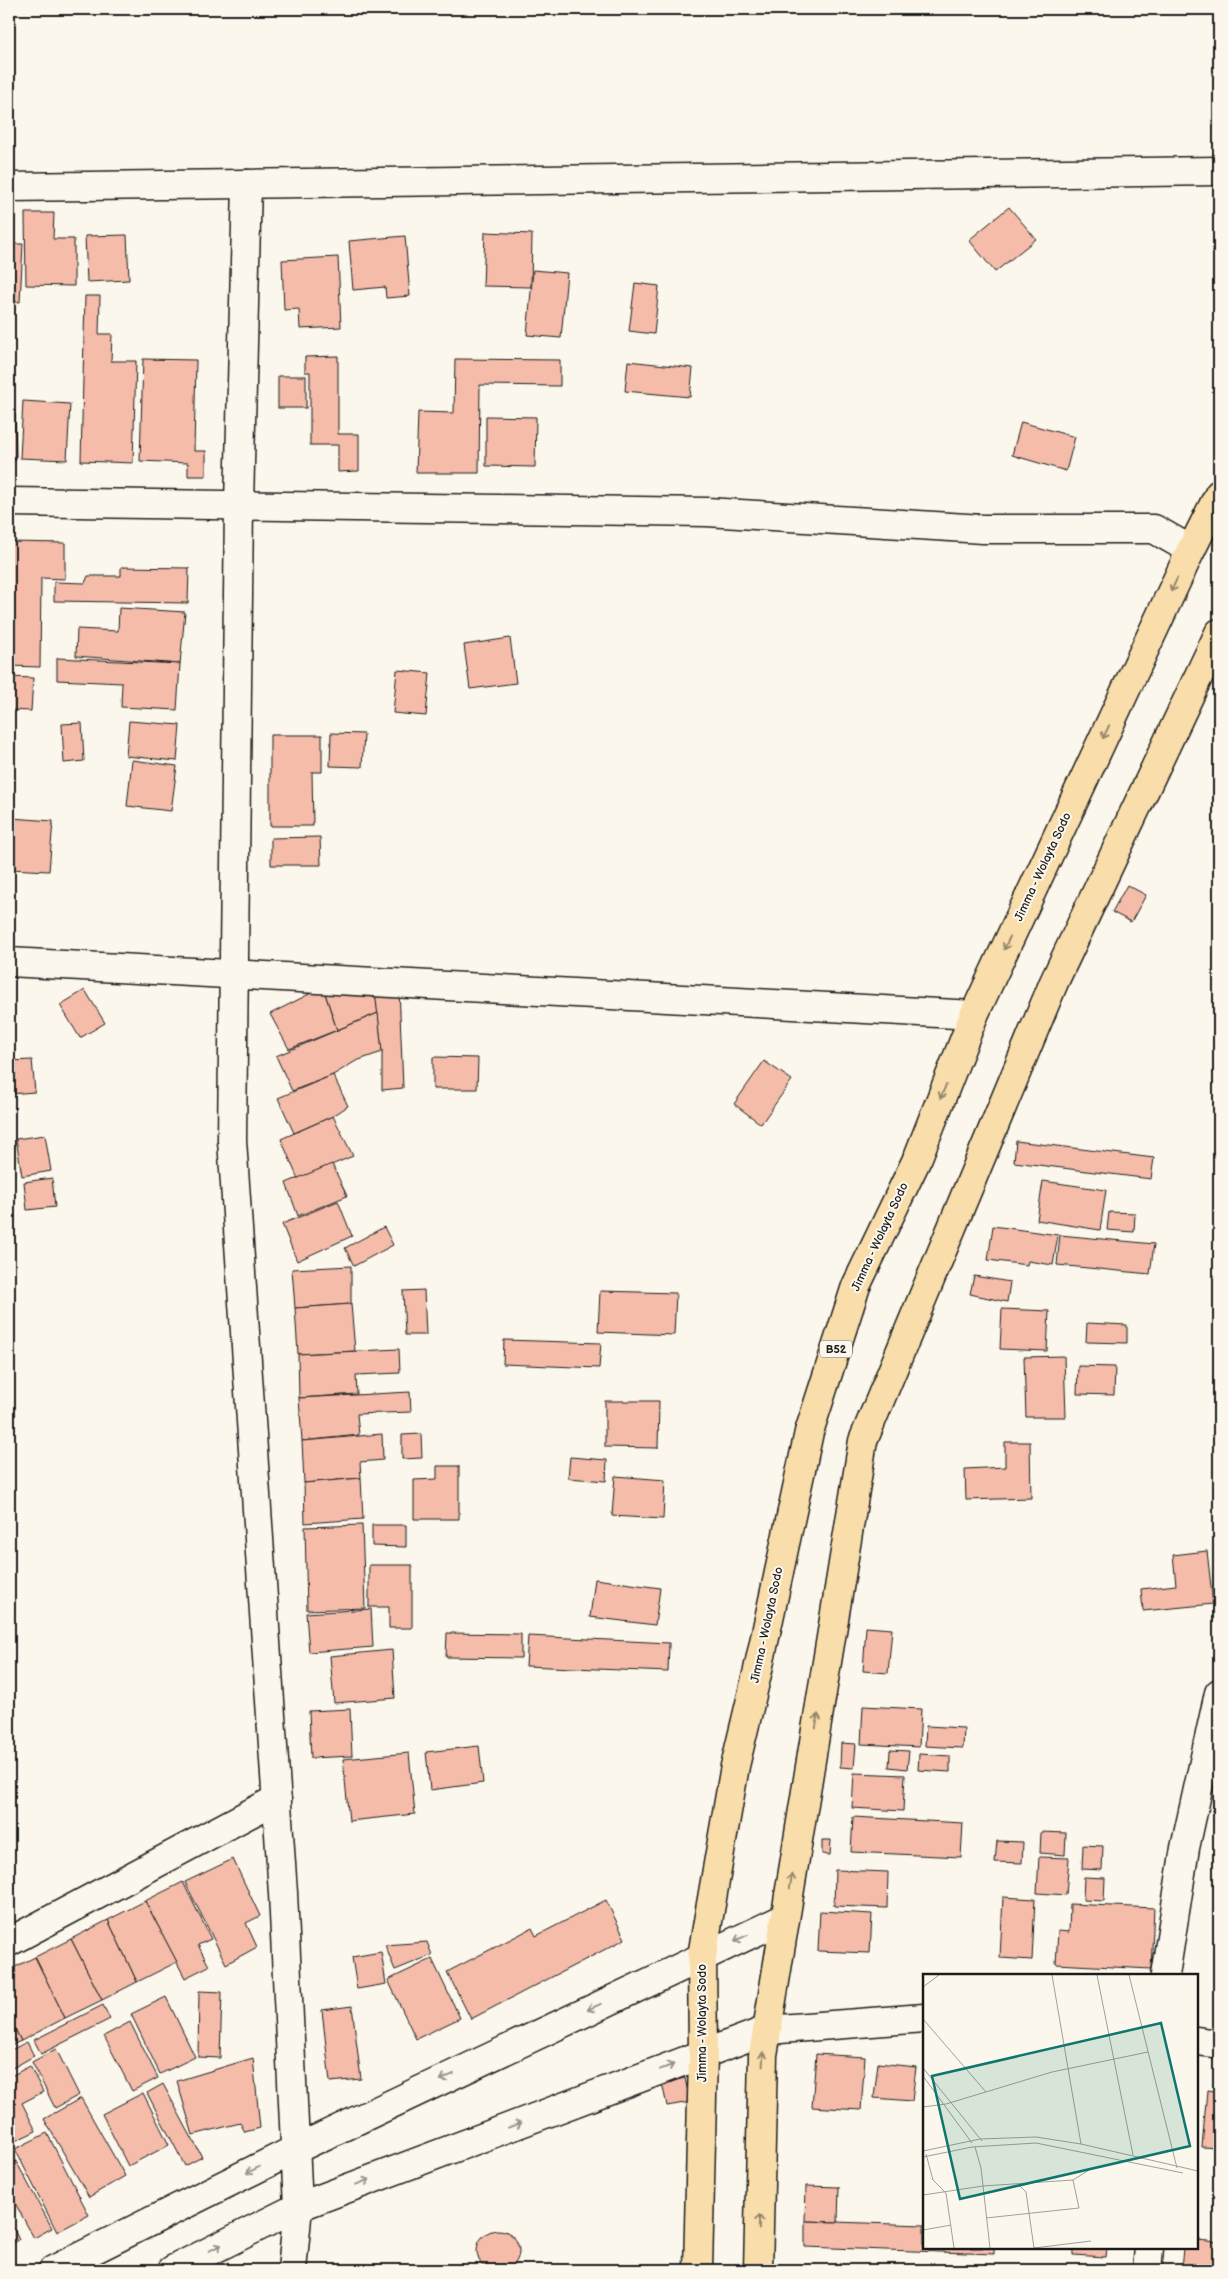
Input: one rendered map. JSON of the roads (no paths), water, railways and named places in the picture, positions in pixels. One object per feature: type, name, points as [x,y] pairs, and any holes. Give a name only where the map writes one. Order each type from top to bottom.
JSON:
[{"type":"highway","name":"Jimma - Wolayta Sodo","points":[[698,2270],[703,2054],[702,1956],[735,1766],[758,1670],[809,1432],[856,1286],[918,1156],[974,1016],[1191,550],[1219,494]]},
{"type":"highway","points":[[758,2270],[763,2055],[863,1441],[1054,982],[1219,633]]},
{"type":"street","points":[[9,187],[1219,171]]},
{"type":"street","points":[[247,184],[239,504],[232,1140],[283,1893],[298,2207],[292,2270]]},
{"type":"street","points":[[9,502],[707,512],[983,529],[1154,529],[1191,550]]},
{"type":"street","points":[[9,962],[974,1016]]},
{"type":"street","points":[[1165,1974],[1186,1848],[1218,1701]]},
{"type":"street","points":[[9,1942],[277,1799]]},
{"type":"street","points":[[53,2270],[294,2150],[786,1918]]},
{"type":"street","points":[[172,2270],[298,2207],[767,2030],[923,2018]]},
{"type":"street","points":[[1198,2041],[1219,2044]]},
{"type":"street","points":[[1148,2270],[1149,2249]]}]
